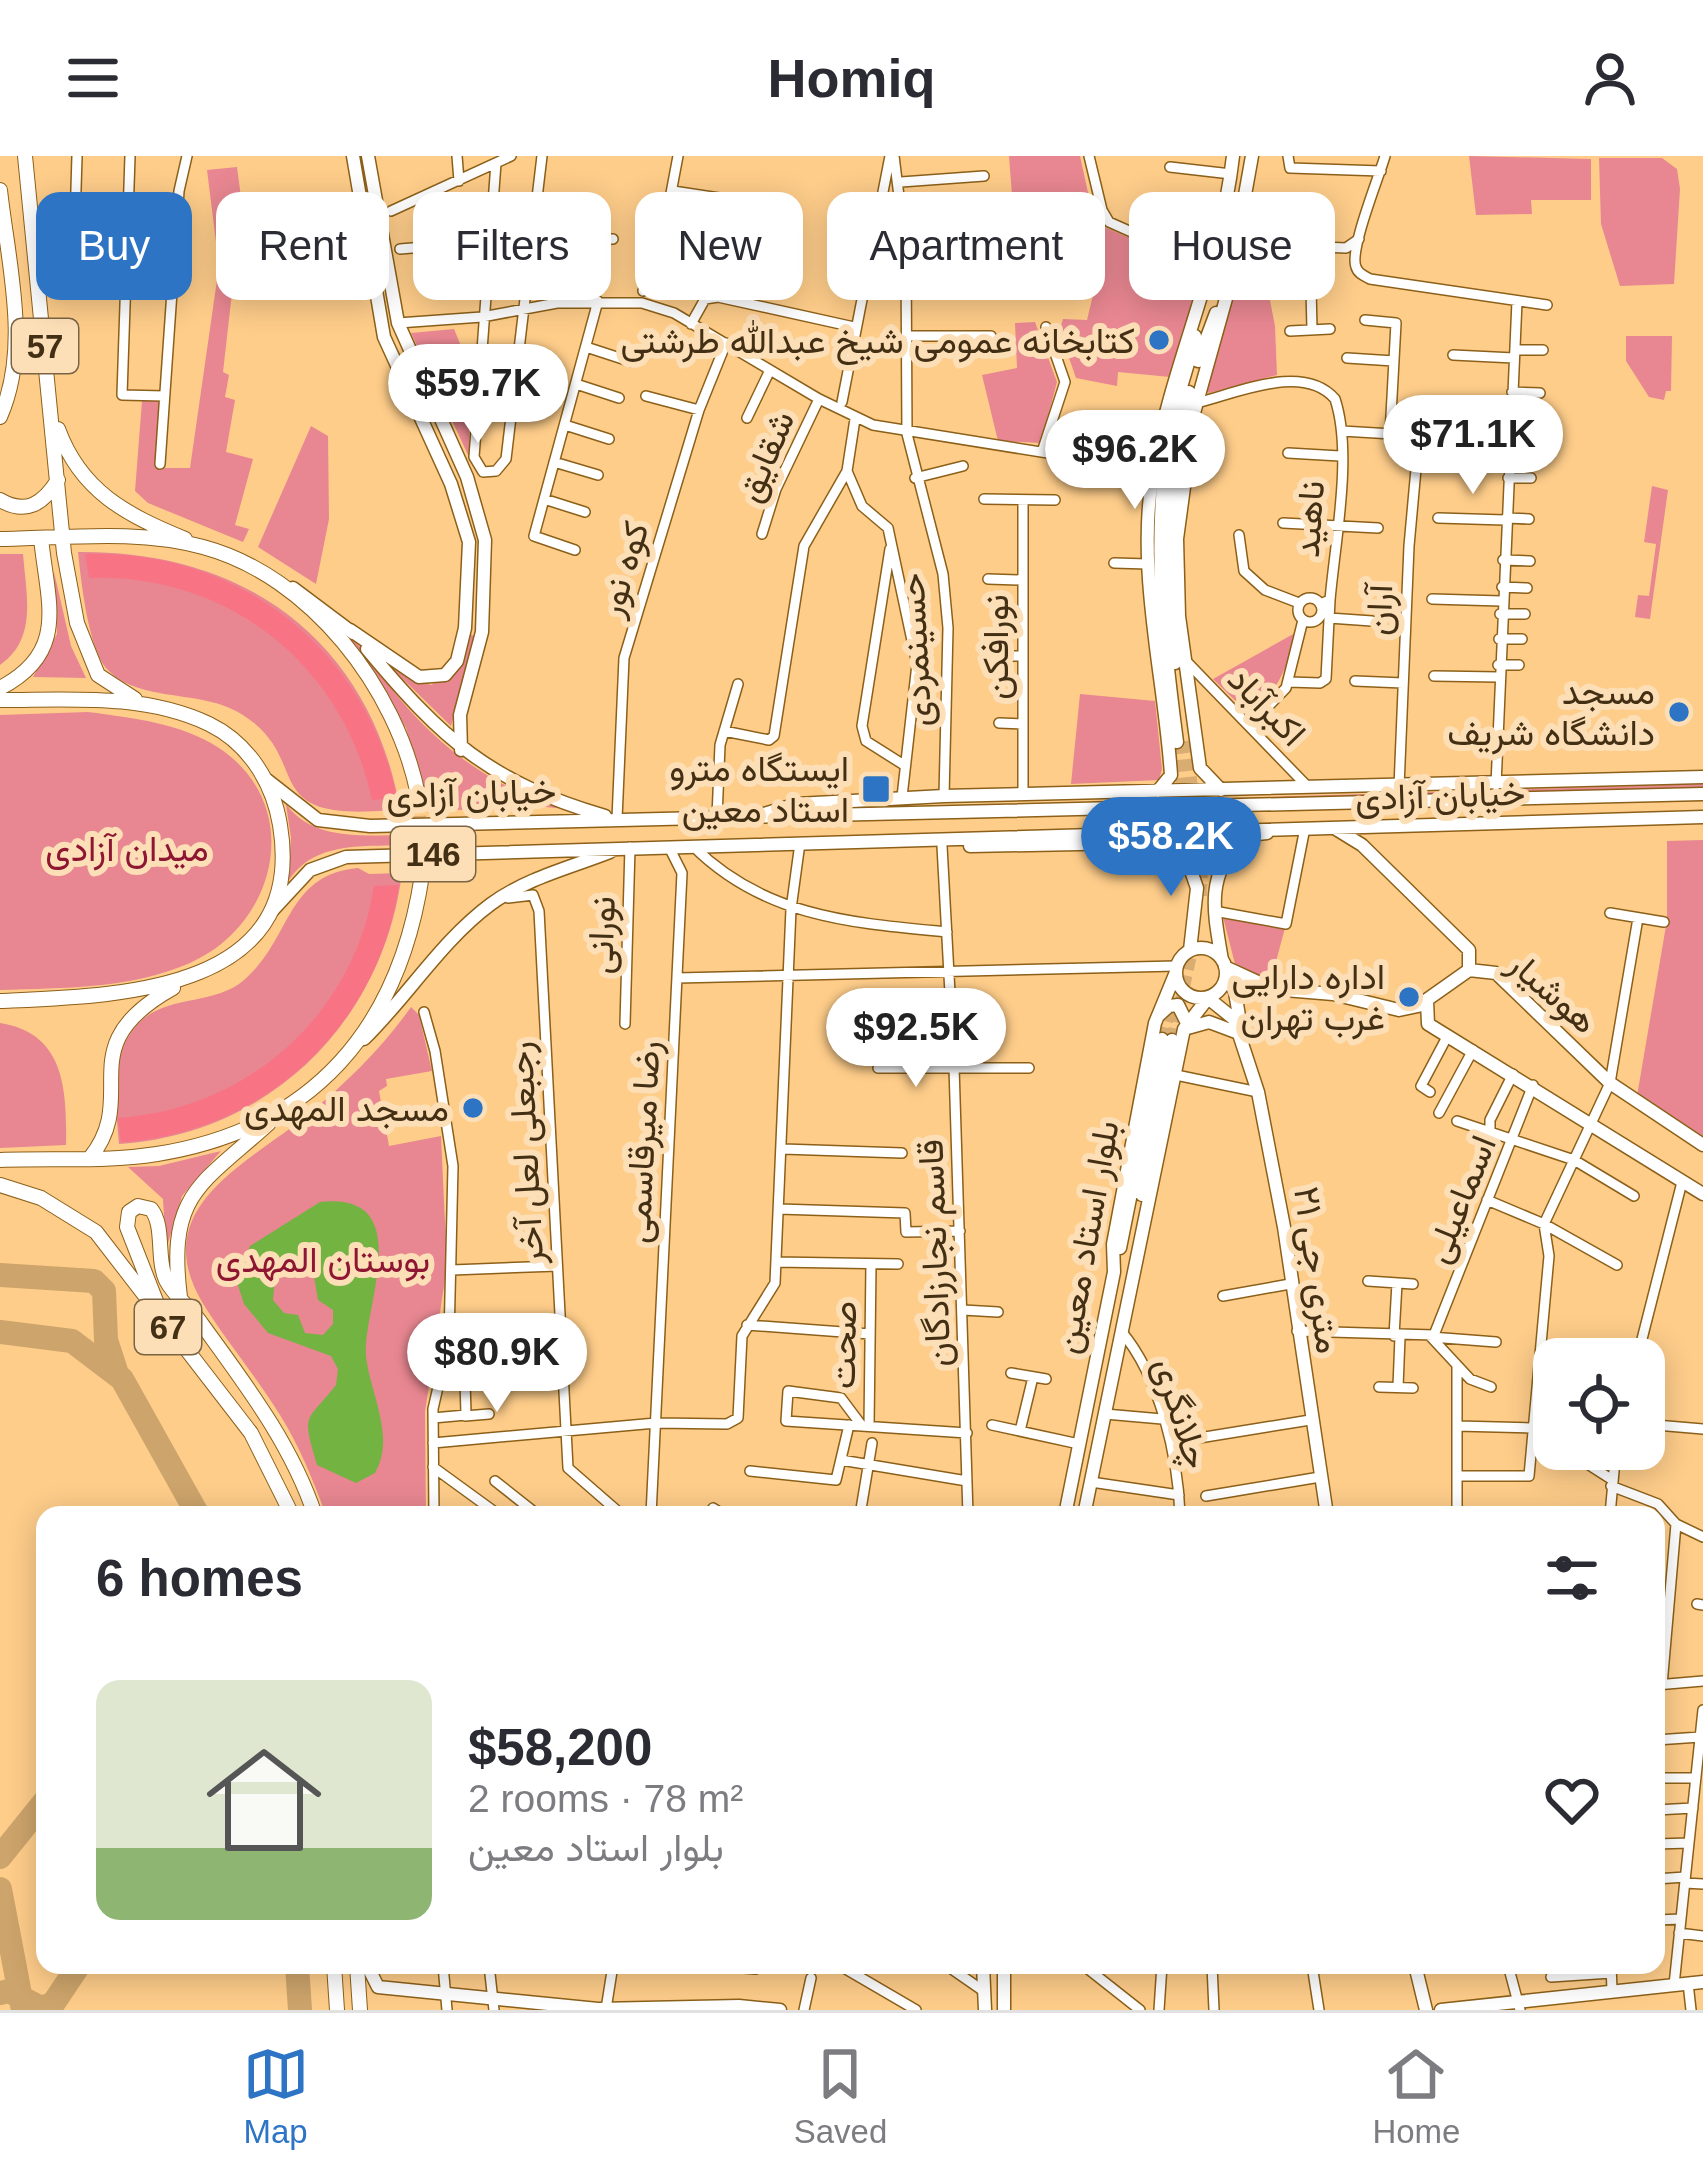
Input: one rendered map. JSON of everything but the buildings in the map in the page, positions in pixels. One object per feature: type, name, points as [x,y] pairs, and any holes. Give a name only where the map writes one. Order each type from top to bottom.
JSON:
[{"type":"highway","name":"57","points":[[26,156],[63,536]]},
{"type":"highway","name":"57","points":[[0,190],[16,351],[0,419]]},
{"type":"highway","points":[[51,412],[65,450],[88,484],[130,516],[272,578],[342,643],[380,694],[400,732],[418,795]]},
{"type":"highway","points":[[0,500],[18,508],[32,506],[58,481]]},
{"type":"highway","points":[[63,536],[76,623],[86,653],[110,686],[142,703],[213,725],[246,751],[264,778],[280,820],[282,850],[267,916],[238,952],[141,1006],[118,1034],[110,1061],[109,1130],[90,1158]]},
{"type":"highway","points":[[0,538],[116,536],[201,546]]},
{"type":"highway","points":[[0,688],[34,662],[51,626],[41,538]]},
{"type":"highway","points":[[0,700],[142,703]]},
{"type":"highway","points":[[0,1160],[180,1149],[240,1131],[283,1110],[334,1071],[361,1042],[410,941],[422,875]]},
{"type":"highway","points":[[0,1000],[87,998],[197,975]]},
{"type":"highway","name":"67","points":[[283,1110],[196,1188],[176,1244],[180,1297],[275,1430],[311,1506]]},
{"type":"highway","name":"67","points":[[0,1185],[41,1198],[96,1232],[251,1432],[288,1506]]},
{"type":"highway","points":[[165,1324],[129,1235],[127,1220],[133,1209],[144,1206],[155,1213],[164,1276],[180,1297]]},
{"type":"highway","points":[[335,1974],[338,2010]]},
{"type":"highway","points":[[358,1974],[360,2010]]},
{"type":"main road","points":[[272,578],[313,600],[407,671],[431,680],[445,675],[457,661],[465,628],[469,542],[451,484],[382,326],[353,156]]},
{"type":"main road","points":[[368,156],[398,323],[472,489],[485,540],[482,632],[460,715],[461,750]]},
{"type":"main road","points":[[1227,192],[1233,156]]},
{"type":"main road","points":[[1247,192],[1252,156]]},
{"type":"main road","points":[[1156,793],[1169,782],[1170,764],[1149,614],[1154,470],[1182,353],[1201,300]]},
{"type":"main road","points":[[1202,300],[1170,428],[1158,521],[1160,610],[1181,742],[1167,594],[1168,504],[1191,383],[1210,323],[1224,300]]},
{"type":"main road","points":[[1222,791],[1207,780],[1199,761],[1184,659],[1177,539],[1196,403],[1226,300]]},
{"type":"main road","points":[[382,326],[398,323]]},
{"type":"main road","points":[[430,441],[447,434]]},
{"type":"main road","points":[[465,628],[482,632]]},
{"type":"main road","points":[[350,630],[422,714],[461,750],[547,798],[617,819]]},
{"type":"main road","points":[[1170,764],[1189,773],[1199,761]]},
{"type":"main road","points":[[757,816],[796,804],[902,797],[1703,777]]},
{"type":"main road","name":"خیابان آزادی","points":[[264,778],[308,815],[331,824],[1703,794]]},
{"type":"main road","name":"خیابان آزادی","points":[[267,916],[302,876],[335,859],[1703,817]]},
{"type":"main road","points":[[837,842],[941,846],[1181,842],[1242,838],[1282,827]]},
{"type":"main road","name":"هوشیار","points":[[1334,828],[1362,844],[1469,950],[1469,970],[1496,973],[1610,1083],[1703,1145]]},
{"type":"main road","points":[[1216,872],[1242,838]]},
{"type":"main road","points":[[1181,842],[1197,888]]},
{"type":"main road","points":[[361,1042],[448,943],[497,901],[544,875],[626,848]]},
{"type":"main road","points":[[1185,1025],[1208,998],[1220,988],[1224,967],[1212,865],[1204,866],[1190,950],[1176,969],[1185,992],[1208,998],[1231,1014],[1242,1035]]},
{"type":"main road","points":[[1190,950],[1205,948],[1224,967],[1273,989],[1333,994],[1399,1010],[1426,1001],[1469,970]]},
{"type":"main road","name":"۲۱ متری جی","points":[[1224,967],[1235,992],[1258,1092],[1325,1506]]},
{"type":"main road","name":"بلوار استاد معین","points":[[1067,1506],[1114,1272],[1113,1244],[1155,1023],[1176,969]]},
{"type":"main road","points":[[1426,1001],[1424,1017],[1448,1036],[1703,1194]]},
{"type":"main road","points":[[1155,1023],[1162,1011],[1174,1005],[1185,1025]]},
{"type":"main road","points":[[1185,1025],[1209,1022],[1242,1035]]},
{"type":"main road","name":"بلوار استاد معین","points":[[1086,1506],[1185,1025]]},
{"type":"main road","points":[[1114,1272],[1167,1040],[1131,1248],[1133,1267]]},
{"type":"main road","points":[[372,1974],[390,1991],[444,2005],[780,2010]]},
{"type":"main road","points":[[1004,1974],[1004,2010]]},
{"type":"main road","points":[[1417,1974],[1426,2010]]},
{"type":"main road","points":[[1441,2010],[1703,1982]]},
{"type":"main road","points":[[1003,1991],[1014,2010]]},
{"type":"street","points":[[76,192],[77,156]]},
{"type":"street","points":[[129,192],[130,156]]},
{"type":"street","points":[[180,192],[187,156]]},
{"type":"street","points":[[457,156],[459,182]]},
{"type":"street","points":[[436,192],[511,156]]},
{"type":"street","points":[[537,192],[542,156]]},
{"type":"street","points":[[678,156],[673,191],[680,192]]},
{"type":"street","points":[[842,402],[892,156]]},
{"type":"street","name":"حسینمردی","points":[[892,156],[902,192]]},
{"type":"street","points":[[1089,156],[1102,210],[1109,222],[1129,231]]},
{"type":"street","points":[[1385,156],[1359,239],[1355,266],[1366,278],[1547,305]]},
{"type":"street","points":[[1288,162],[1381,171]]},
{"type":"street","points":[[493,192],[496,163]]},
{"type":"street","points":[[1170,167],[1231,174]]},
{"type":"street","points":[[901,182],[984,176]]},
{"type":"street","points":[[391,211],[413,202]]},
{"type":"street","points":[[1335,247],[1346,248],[1359,239]]},
{"type":"street","points":[[400,249],[413,248]]},
{"type":"street","points":[[691,324],[708,297],[854,327]]},
{"type":"street","points":[[126,300],[122,395],[164,396]]},
{"type":"street","points":[[160,464],[172,300]]},
{"type":"street","points":[[484,300],[474,457],[483,472],[496,471],[506,459],[525,300]]},
{"type":"street","name":"حسینمردی","points":[[907,300],[907,434],[943,574],[949,715],[944,796]]},
{"type":"street","points":[[1311,300],[1312,330]]},
{"type":"street","points":[[398,323],[598,301],[642,303],[691,324],[855,418],[907,434],[1154,470]]},
{"type":"street","points":[[575,550],[534,536],[598,301]]},
{"type":"street","points":[[1496,785],[1517,301]]},
{"type":"street","points":[[1365,320],[1396,323],[1390,434]]},
{"type":"street","points":[[1042,452],[1065,382],[1046,327]]},
{"type":"street","points":[[1290,331],[1330,329]]},
{"type":"street","points":[[907,336],[991,335]]},
{"type":"street","name":"کوه نور","points":[[617,819],[624,658],[699,410],[726,343]]},
{"type":"street","points":[[586,347],[632,362]]},
{"type":"street","points":[[1453,356],[1543,350]]},
{"type":"street","points":[[1348,358],[1394,361]]},
{"type":"street","points":[[747,418],[770,370]]},
{"type":"street","points":[[1196,403],[1281,382],[1306,382],[1332,394],[1342,430],[1419,436],[1538,436]]},
{"type":"street","points":[[576,384],[619,398]]},
{"type":"street","points":[[1512,392],[1540,393]]},
{"type":"street","points":[[646,396],[699,410]]},
{"type":"street","name":"شقایق","points":[[762,534],[776,488],[819,399]]},
{"type":"street","points":[[724,731],[769,740],[775,736],[803,546],[847,471],[855,418]]},
{"type":"street","points":[[565,424],[609,439]]},
{"type":"street","name":"ناهید","points":[[1303,620],[1318,619],[1325,602],[1342,430]]},
{"type":"street","name":"آران","points":[[1399,787],[1408,546],[1419,436]]},
{"type":"street","points":[[1288,453],[1340,456]]},
{"type":"street","points":[[554,462],[598,476]]},
{"type":"street","points":[[915,478],[963,466]]},
{"type":"street","points":[[847,471],[862,506],[886,521],[917,664],[902,797]]},
{"type":"street","points":[[1508,478],[1531,478]]},
{"type":"street","points":[[544,499],[585,512]]},
{"type":"street","points":[[983,499],[1055,500]]},
{"type":"street","name":"نورافکن","points":[[1022,500],[1023,793]]},
{"type":"street","points":[[1438,518],[1529,519]]},
{"type":"street","points":[[1282,524],[1378,528]]},
{"type":"street","points":[[1239,535],[1244,571],[1265,590],[1299,603]]},
{"type":"street","points":[[891,544],[862,726],[866,741],[904,766]]},
{"type":"street","points":[[1503,560],[1530,561]]},
{"type":"street","points":[[1114,563],[1148,564]]},
{"type":"street","points":[[988,579],[1022,580]]},
{"type":"street","points":[[1502,587],[1527,588]]},
{"type":"street","name":"ناهید","points":[[1249,726],[1289,682],[1303,620],[1299,603],[1310,598],[1325,602]]},
{"type":"street","points":[[1432,599],[1501,601]]},
{"type":"street","points":[[1289,682],[1323,682],[1330,618],[1325,602]]},
{"type":"street","points":[[1500,614],[1525,614]]},
{"type":"street","points":[[1330,618],[1372,621]]},
{"type":"street","points":[[1499,639],[1522,640]]},
{"type":"street","points":[[1312,655],[1328,656]]},
{"type":"street","points":[[986,656],[1022,656]]},
{"type":"street","name":"اکبرآباد","points":[[1184,659],[1311,790]]},
{"type":"street","points":[[1434,676],[1520,665]]},
{"type":"street","points":[[1355,681],[1403,683]]},
{"type":"street","points":[[717,817],[724,731],[738,684]]},
{"type":"street","points":[[999,723],[1022,724]]},
{"type":"street","points":[[1214,911],[1286,925],[1305,828]]},
{"type":"street","points":[[433,1443],[736,1420],[747,1325],[773,1292],[791,909],[800,843]]},
{"type":"street","points":[[692,846],[721,874],[791,909],[839,921],[947,932]]},
{"type":"street","name":"قاسم نجارزادگان","points":[[941,846],[954,1067],[968,1506]]},
{"type":"street","name":"رضا میرقاسمی","points":[[651,1506],[682,873],[669,847]]},
{"type":"street","name":"نورانی","points":[[625,1024],[626,848]]},
{"type":"street","name":"رجبعلی لعل آخر","points":[[497,901],[530,894],[538,907],[569,1472],[611,1506]]},
{"type":"street","points":[[1610,913],[1664,922]]},
{"type":"street","points":[[1457,1476],[1527,1477],[1550,1256],[1544,1224],[1610,1083],[1638,918]]},
{"type":"street","points":[[677,978],[1176,969]]},
{"type":"street","points":[[424,1012],[452,1152],[449,1339],[433,1418],[434,1506]]},
{"type":"street","points":[[1430,1092],[1421,1086],[1448,1036]]},
{"type":"street","points":[[1439,1113],[1473,1050]]},
{"type":"street","points":[[878,1068],[1029,1067]]},
{"type":"street","points":[[1490,1133],[1490,1120],[1513,1074]]},
{"type":"street","points":[[1176,1075],[1258,1092]]},
{"type":"street","name":"اسماعیلی","points":[[1434,1335],[1533,1085]]},
{"type":"street","points":[[1457,1121],[1574,1160],[1634,1196]]},
{"type":"street","points":[[783,1149],[902,1153]]},
{"type":"street","points":[[1642,1338],[1682,1182]]},
{"type":"street","points":[[1487,1200],[1544,1224],[1617,1264]]},
{"type":"street","points":[[779,1209],[905,1213],[906,1232],[960,1231]]},
{"type":"street","points":[[776,1262],[898,1264]]},
{"type":"street","name":"صحت","points":[[866,1426],[871,1264]]},
{"type":"street","points":[[452,1270],[557,1266]]},
{"type":"street","points":[[1368,1281],[1413,1284]]},
{"type":"street","points":[[1397,1283],[1398,1388]]},
{"type":"street","points":[[1222,1296],[1290,1284]]},
{"type":"street","points":[[963,1310],[998,1312]]},
{"type":"street","points":[[747,1325],[870,1334]]},
{"type":"street","name":"چلانگری","points":[[1121,1331],[1136,1354],[1162,1420],[1180,1506]]},
{"type":"street","points":[[1298,1331],[1496,1342]]},
{"type":"street","points":[[1434,1335],[1457,1367],[1491,1388]]},
{"type":"street","points":[[1457,1367],[1457,1506]]},
{"type":"street","points":[[1011,1372],[1046,1379]]},
{"type":"street","points":[[438,1380],[563,1373]]},
{"type":"street","points":[[1020,1431],[1033,1377]]},
{"type":"street","points":[[465,1379],[465,1416]]},
{"type":"street","points":[[1378,1387],[1413,1388]]},
{"type":"street","points":[[866,1426],[842,1398],[788,1391],[786,1421],[967,1433]]},
{"type":"street","points":[[1105,1414],[1162,1420],[1181,1413]]},
{"type":"street","points":[[433,1418],[489,1414]]},
{"type":"street","points":[[1199,1438],[1310,1420]]},
{"type":"street","points":[[749,1472],[836,1480],[849,1425]]},
{"type":"street","points":[[992,1425],[1079,1444]]},
{"type":"street","points":[[1457,1426],[1531,1428]]},
{"type":"street","points":[[1665,1426],[1703,1429]]},
{"type":"street","points":[[861,1506],[872,1443]]},
{"type":"street","points":[[841,1460],[967,1481]]},
{"type":"street","points":[[433,1467],[487,1506]]},
{"type":"street","points":[[1594,1470],[1660,1506]]},
{"type":"street","points":[[1610,1506],[1613,1470]]},
{"type":"street","points":[[1206,1496],[1320,1477]]},
{"type":"street","points":[[495,1481],[527,1506]]},
{"type":"street","points":[[1090,1482],[1179,1495]]},
{"type":"street","points":[[1665,1512],[1676,1524],[1703,1537]]},
{"type":"street","points":[[1665,1628],[1676,1524]]},
{"type":"street","points":[[1665,1684],[1703,1681]]},
{"type":"street","points":[[1692,2010],[1681,1984],[1679,1934],[1703,1710]]},
{"type":"street","points":[[1665,1739],[1700,1737]]},
{"type":"street","points":[[1665,1778],[1696,1778]]},
{"type":"street","points":[[1665,1810],[1693,1808]]},
{"type":"street","points":[[1665,1842],[1703,1834]]},
{"type":"street","points":[[1665,1879],[1703,1884]]},
{"type":"street","points":[[1665,1920],[1681,1919]]},
{"type":"street","points":[[1679,1934],[1703,1936]]},
{"type":"street","points":[[443,1974],[444,2005]]},
{"type":"street","points":[[490,1974],[494,2006]]},
{"type":"street","points":[[601,2009],[611,1974]]},
{"type":"street","points":[[854,1974],[916,2010]]},
{"type":"street","points":[[955,1974],[983,2002]]},
{"type":"street","points":[[1094,1974],[1140,2010]]},
{"type":"street","points":[[1159,2010],[1161,1974]]},
{"type":"street","points":[[1212,1974],[1214,2010]]},
{"type":"street","points":[[1313,1974],[1318,2010]]},
{"type":"street","points":[[1510,1974],[1518,2005]]},
{"type":"street","points":[[1551,1977],[1574,1974]]},
{"type":"street","points":[[1603,2010],[1610,1974]]},
{"type":"street","points":[[804,2010],[811,1978]]},
{"type":"green space","points":[[1009,156],[1080,156],[1088,192],[1012,192]]},
{"type":"green space","points":[[1469,156],[1591,159],[1591,200],[1531,200],[1532,214],[1476,215]]},
{"type":"green space","points":[[1599,158],[1662,158],[1677,169],[1674,284],[1620,286],[1601,224]]},
{"type":"green space","points":[[237,167],[240,192],[216,192],[216,242],[207,170]]},
{"type":"green space","points":[[1105,227],[1129,238],[1129,300],[1194,300],[1170,377],[1118,372],[1117,386],[1076,378],[1068,355],[1054,349],[1063,319],[1087,320],[1092,300],[1105,300]]},
{"type":"green space","points":[[216,287],[216,300],[231,300],[223,372],[229,375],[225,397],[235,400],[226,452],[253,459],[235,525],[249,529],[243,542],[148,503],[135,491],[142,401],[159,401],[156,468],[190,468]]},
{"type":"green space","points":[[1231,300],[1270,300],[1277,375],[1209,393],[1205,390]]},
{"type":"green space","points":[[1035,322],[1057,382],[1041,443],[998,441],[982,375],[1017,368],[1015,323]]},
{"type":"green space","points":[[454,329],[470,368],[469,457],[411,333]]},
{"type":"green space","points":[[1626,336],[1672,336],[1671,391],[1666,391],[1664,400],[1649,397],[1626,361]]},
{"type":"green space","points":[[311,426],[328,436],[329,519],[316,584],[258,547]]},
{"type":"green space","points":[[1652,486],[1668,490],[1650,619],[1635,617],[1638,595],[1649,596],[1656,544],[1644,542]]},
{"type":"green space","name":"میدان آزادی","points":[[78,552],[139,556],[195,568],[246,588],[291,617],[329,653],[361,698],[384,750],[400,809],[352,812],[322,807],[303,798],[276,748],[261,729],[236,711],[118,679],[94,645]]},
{"type":"green space","points":[[0,554],[23,554],[27,615],[20,642],[0,665]]},
{"type":"green space","points":[[54,572],[71,646],[86,678],[33,677],[57,634]]},
{"type":"green space","points":[[1295,633],[1280,678],[1251,716],[1213,679]]},
{"type":"green space","points":[[345,634],[368,655],[417,718],[457,754],[525,795],[575,810],[527,805],[430,812],[406,728]]},
{"type":"green space","points":[[470,634],[474,636],[451,726],[370,647],[398,670],[431,685],[458,670]]},
{"type":"green space","points":[[1080,694],[1155,701],[1159,780],[1071,784]]},
{"type":"green space","name":"میدان آزادی","points":[[88,712],[189,733],[219,748],[246,772],[263,800],[271,831],[270,862],[261,893],[244,921],[220,945],[167,972],[97,986],[0,990],[0,715]]},
{"type":"green space","points":[[1703,784],[1703,789],[851,809]]},
{"type":"green space","points":[[286,804],[297,816],[326,831],[409,835],[409,845],[326,852],[299,868],[288,882],[291,838]]},
{"type":"green space","points":[[1703,840],[1703,1138],[1637,1096],[1667,920],[1667,841]]},
{"type":"green space","name":"میدان آزادی","points":[[358,868],[369,874],[402,873],[391,927],[371,977],[344,1022],[310,1061],[270,1093],[224,1118],[174,1136],[119,1144],[117,1068],[135,1027],[159,1009],[218,994],[244,980],[316,883]]},
{"type":"green space","points":[[1223,917],[1285,928],[1270,984],[1235,964]]},
{"type":"green space","name":"بوستان المهدی","points":[[411,1007],[419,1015],[432,1071],[386,1079],[387,1086],[379,1091],[389,1146],[441,1136],[447,1266],[425,1412],[426,1506],[322,1506],[287,1427],[202,1302],[188,1268],[187,1239],[196,1213],[212,1190],[310,1113],[377,1050]]},
{"type":"green space","points":[[0,1023],[22,1029],[50,1051],[63,1085],[66,1145],[0,1148]]},
{"type":"green space","points":[[221,1151],[182,1196],[166,1250],[163,1199],[128,1167],[159,1166]]},
{"type":"shaded area","points":[[85,554],[141,557],[194,569],[243,589],[287,618],[325,654],[357,696],[381,744],[397,798],[372,800],[357,751],[335,707],[306,669],[271,636],[232,610],[187,591],[140,581],[89,578]]},
{"type":"shaded area","points":[[399,885],[387,936],[367,984],[340,1026],[306,1063],[266,1094],[222,1118],[173,1134],[121,1142],[118,1118],[166,1111],[210,1096],[251,1075],[287,1047],[318,1014],[344,975],[363,933],[374,886]]},
{"type":"shaded area","points":[[320,1202],[350,1204],[368,1215],[377,1234],[379,1257],[366,1356],[383,1444],[375,1473],[356,1483],[317,1465],[309,1435],[309,1419],[336,1385],[338,1369],[331,1356],[268,1333],[244,1304],[236,1279],[250,1246]],"holes":[[[294,1267],[314,1277],[318,1300],[333,1310],[333,1324],[323,1335],[305,1333],[298,1315],[284,1313],[273,1300],[275,1278]]]},
{"type":"taxiway","points":[[0,1275],[94,1281],[104,1291],[106,1340],[116,1371]]},
{"type":"taxiway","points":[[0,1332],[72,1341],[122,1379],[193,1506]]},
{"type":"taxiway","points":[[0,1857],[36,1812]]},
{"type":"taxiway","points":[[0,1889],[23,2010]]},
{"type":"taxiway","points":[[49,2010],[73,1974]]},
{"type":"taxiway","points":[[298,1974],[300,2010]]},
{"type":"taxiway","points":[[0,1993],[9,1991],[41,2008],[53,2004]]},
{"type":"tunnel","points":[[1186,741],[1202,863],[1201,898]]},
{"type":"tunnel","points":[[1177,742],[1189,842]]},
{"type":"tunnel","points":[[418,795],[422,875]]},
{"type":"tunnel","points":[[1172,1040],[1194,942]]},
{"type":"tunnel","points":[[1162,1039],[1173,999]]},
{"type":"place","name":"کتابخانه عمومی شیخ عبدالله طرشتی","points":[[1159,340]]},
{"type":"place","name":"مسجد دانشگاه شریف","points":[[1679,712]]},
{"type":"place","name":"ایستگاه مترو استاد معین","points":[[876,789]]},
{"type":"place","name":"اداره دارایی غرب تهران","points":[[1409,997]]},
{"type":"place","name":"مسجد المهدی","points":[[473,1108]]}]
